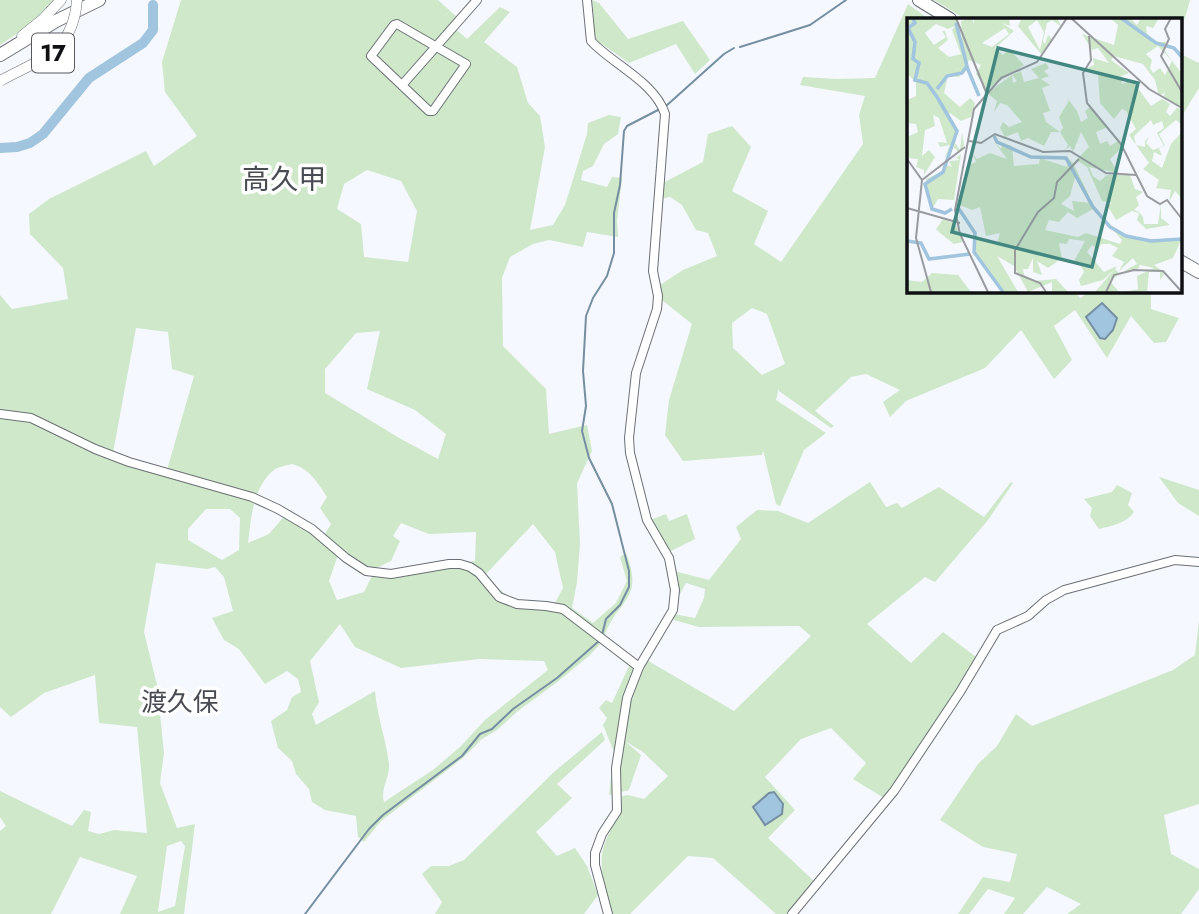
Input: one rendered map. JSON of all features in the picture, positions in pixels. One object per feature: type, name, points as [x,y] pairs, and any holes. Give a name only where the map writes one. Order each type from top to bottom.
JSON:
[{"type":"highway","points":[[0,54],[56,21],[99,0]]},
{"type":"highway","points":[[919,0],[948,18]]},
{"type":"highway","points":[[1182,262],[1199,272]]},
{"type":"main road","name":"17","points":[[0,54],[43,19],[61,0]]},
{"type":"main road","name":"17","points":[[0,81],[42,61],[58,49],[73,24],[77,0]]},
{"type":"street","points":[[402,84],[477,0]]},
{"type":"street","points":[[587,0],[590,41],[627,69],[653,95],[665,114],[653,271],[658,296],[657,309],[636,373],[629,438],[647,520],[669,558],[675,600],[667,622],[639,667],[629,690],[616,768],[617,811],[602,834],[595,853],[595,865],[608,914]]},
{"type":"street","points":[[397,24],[435,46],[469,60],[433,111],[429,111],[371,56],[397,24]]},
{"type":"street","points":[[0,414],[31,418],[129,462],[252,497],[312,529],[366,571],[391,574],[449,564],[470,567],[479,573],[499,597],[517,604],[563,609],[639,667]]},
{"type":"street","points":[[792,914],[894,791],[997,629],[1028,616],[1046,600],[1064,590],[1175,560],[1199,562]]},
{"type":"green space","points":[[0,0],[56,0],[37,20],[0,45]]},
{"type":"green space","points":[[181,0],[438,0],[458,18],[451,25],[467,39],[500,7],[510,12],[484,42],[517,67],[528,103],[540,116],[545,147],[530,230],[553,225],[565,205],[588,123],[609,115],[621,117],[618,134],[604,144],[593,166],[583,171],[581,180],[607,187],[612,177],[622,178],[618,237],[587,232],[583,247],[549,240],[533,244],[510,257],[502,278],[503,346],[546,389],[549,434],[587,425],[592,451],[577,483],[580,544],[572,608],[593,623],[616,603],[627,581],[620,557],[626,553],[631,569],[631,591],[609,624],[604,637],[639,663],[645,659],[734,711],[811,636],[799,626],[699,627],[674,620],[674,614],[695,618],[705,589],[686,583],[680,594],[677,594],[674,571],[709,580],[741,539],[736,527],[757,510],[778,511],[808,523],[870,482],[886,507],[897,503],[902,508],[939,487],[984,517],[1011,482],[1013,483],[988,520],[935,582],[925,577],[867,624],[911,663],[943,632],[976,657],[956,694],[894,787],[884,798],[853,779],[866,763],[831,728],[801,739],[765,777],[795,810],[768,838],[815,882],[788,914],[776,914],[713,858],[688,856],[630,914],[612,914],[603,879],[602,860],[605,843],[617,816],[622,796],[644,799],[668,776],[643,752],[625,741],[641,755],[629,790],[609,795],[614,752],[603,725],[607,718],[599,708],[606,700],[612,703],[629,666],[601,643],[556,683],[381,821],[364,842],[358,837],[356,816],[325,810],[312,802],[309,789],[296,774],[292,761],[278,748],[271,721],[287,710],[292,697],[301,692],[298,679],[287,671],[265,684],[239,649],[224,640],[212,618],[233,611],[224,577],[215,567],[207,569],[156,563],[144,632],[157,685],[164,753],[160,783],[177,828],[195,824],[184,914],[120,914],[137,876],[80,857],[51,914],[0,914],[0,831],[6,826],[0,817],[0,791],[72,826],[84,810],[91,812],[88,831],[99,834],[114,830],[147,833],[137,727],[99,723],[95,675],[44,693],[11,717],[0,707],[0,295],[12,309],[68,299],[63,268],[30,234],[29,214],[49,199],[146,151],[154,166],[197,136],[165,92],[162,62]],"holes":[[[367,170],[401,181],[417,211],[408,262],[364,257],[361,224],[337,209],[344,184]],[[136,328],[168,332],[172,369],[194,376],[167,470],[113,453]],[[380,331],[367,389],[415,410],[446,434],[438,459],[325,393],[325,369],[356,333]],[[292,464],[303,469],[316,481],[327,497],[320,508],[331,524],[323,537],[288,512],[269,534],[248,543],[254,503],[262,484],[275,469]],[[206,509],[230,509],[240,518],[239,550],[222,560],[188,540],[188,529]],[[401,523],[429,534],[476,532],[475,561],[372,576],[364,592],[337,600],[329,581],[340,549],[356,563],[372,570],[391,561],[400,541],[393,536]],[[533,524],[555,552],[563,588],[554,605],[516,599],[501,591],[485,575]],[[340,624],[355,647],[401,668],[479,659],[544,661],[548,670],[485,720],[461,746],[433,770],[384,802],[383,792],[389,764],[375,691],[316,725],[312,714],[319,702],[310,661]],[[181,841],[185,846],[175,906],[158,912],[167,846]]]},
{"type":"green space","points":[[592,0],[599,3],[628,39],[683,21],[710,60],[695,74],[676,44],[629,63],[595,39]]},
{"type":"green space","points":[[934,0],[1190,0],[1182,22],[1182,18],[963,18]]},
{"type":"green space","points":[[908,4],[928,18],[907,18],[907,292],[1076,292],[1080,298],[1089,292],[1151,292],[1151,309],[1179,318],[1166,342],[1154,343],[1131,316],[1107,358],[1075,310],[1054,326],[1072,360],[1054,379],[1021,330],[985,368],[906,401],[890,417],[883,402],[900,390],[866,374],[851,377],[815,411],[834,426],[831,428],[779,391],[779,388],[776,400],[826,433],[804,450],[780,506],[776,504],[763,450],[762,455],[683,461],[665,435],[669,400],[692,324],[662,300],[660,285],[683,270],[717,256],[708,233],[696,230],[682,205],[670,197],[660,199],[661,184],[703,162],[708,134],[732,126],[751,147],[732,191],[768,211],[754,244],[781,262],[863,144],[859,115],[865,96],[800,85],[803,77],[875,78]],"holes":[[[752,308],[767,314],[785,364],[762,375],[733,348],[732,323]]]},
{"type":"green space","points":[[1182,55],[1199,63],[1199,88],[1182,116]]},
{"type":"green space","points":[[1159,477],[1199,490],[1199,516],[1178,503]]},
{"type":"green space","points":[[1117,485],[1132,493],[1128,505],[1134,512],[1123,521],[1099,529],[1090,516],[1092,508],[1084,499],[1112,492]]},
{"type":"green space","points":[[666,514],[669,521],[687,514],[695,539],[669,552],[650,520]]},
{"type":"green space","points":[[1199,621],[1199,804],[1164,815],[1171,854],[1199,869],[1199,889],[1181,914],[1067,914],[1081,904],[1047,887],[1023,914],[1004,914],[1015,898],[988,889],[969,914],[958,914],[983,877],[1010,882],[1017,854],[983,847],[940,820],[978,764],[997,746],[1016,714],[1032,726],[1173,670],[1195,655]]},
{"type":"green space","points":[[602,732],[605,740],[557,784],[572,798],[536,832],[557,856],[575,848],[587,866],[598,895],[584,914],[435,914],[442,902],[422,874],[431,866],[449,866],[464,860],[554,772]]},
{"type":"water","points":[[1102,303],[1117,318],[1113,330],[1105,339],[1100,338],[1086,317]]},
{"type":"water","points":[[774,792],[783,804],[782,814],[765,825],[753,807]]},
{"type":"waterway","points":[[740,47],[810,25],[846,0]]},
{"type":"waterway","points":[[0,148],[30,143],[43,134],[89,78],[143,43],[153,30],[153,5]]},
{"type":"waterway","points":[[666,106],[734,48]]},
{"type":"waterway","points":[[602,635],[606,619],[620,605],[629,587],[629,571],[612,504],[589,458],[582,431],[586,406],[583,371],[586,316],[593,298],[607,276],[614,253],[614,213],[620,185],[624,131],[627,126],[658,110]]},
{"type":"waterway","points":[[305,914],[369,829],[383,815],[462,756],[480,734],[492,729],[600,640]]},
{"type":"district","name":"高久甲","points":[[284,179]]},
{"type":"district","name":"渡久保","points":[[180,702]]}]
